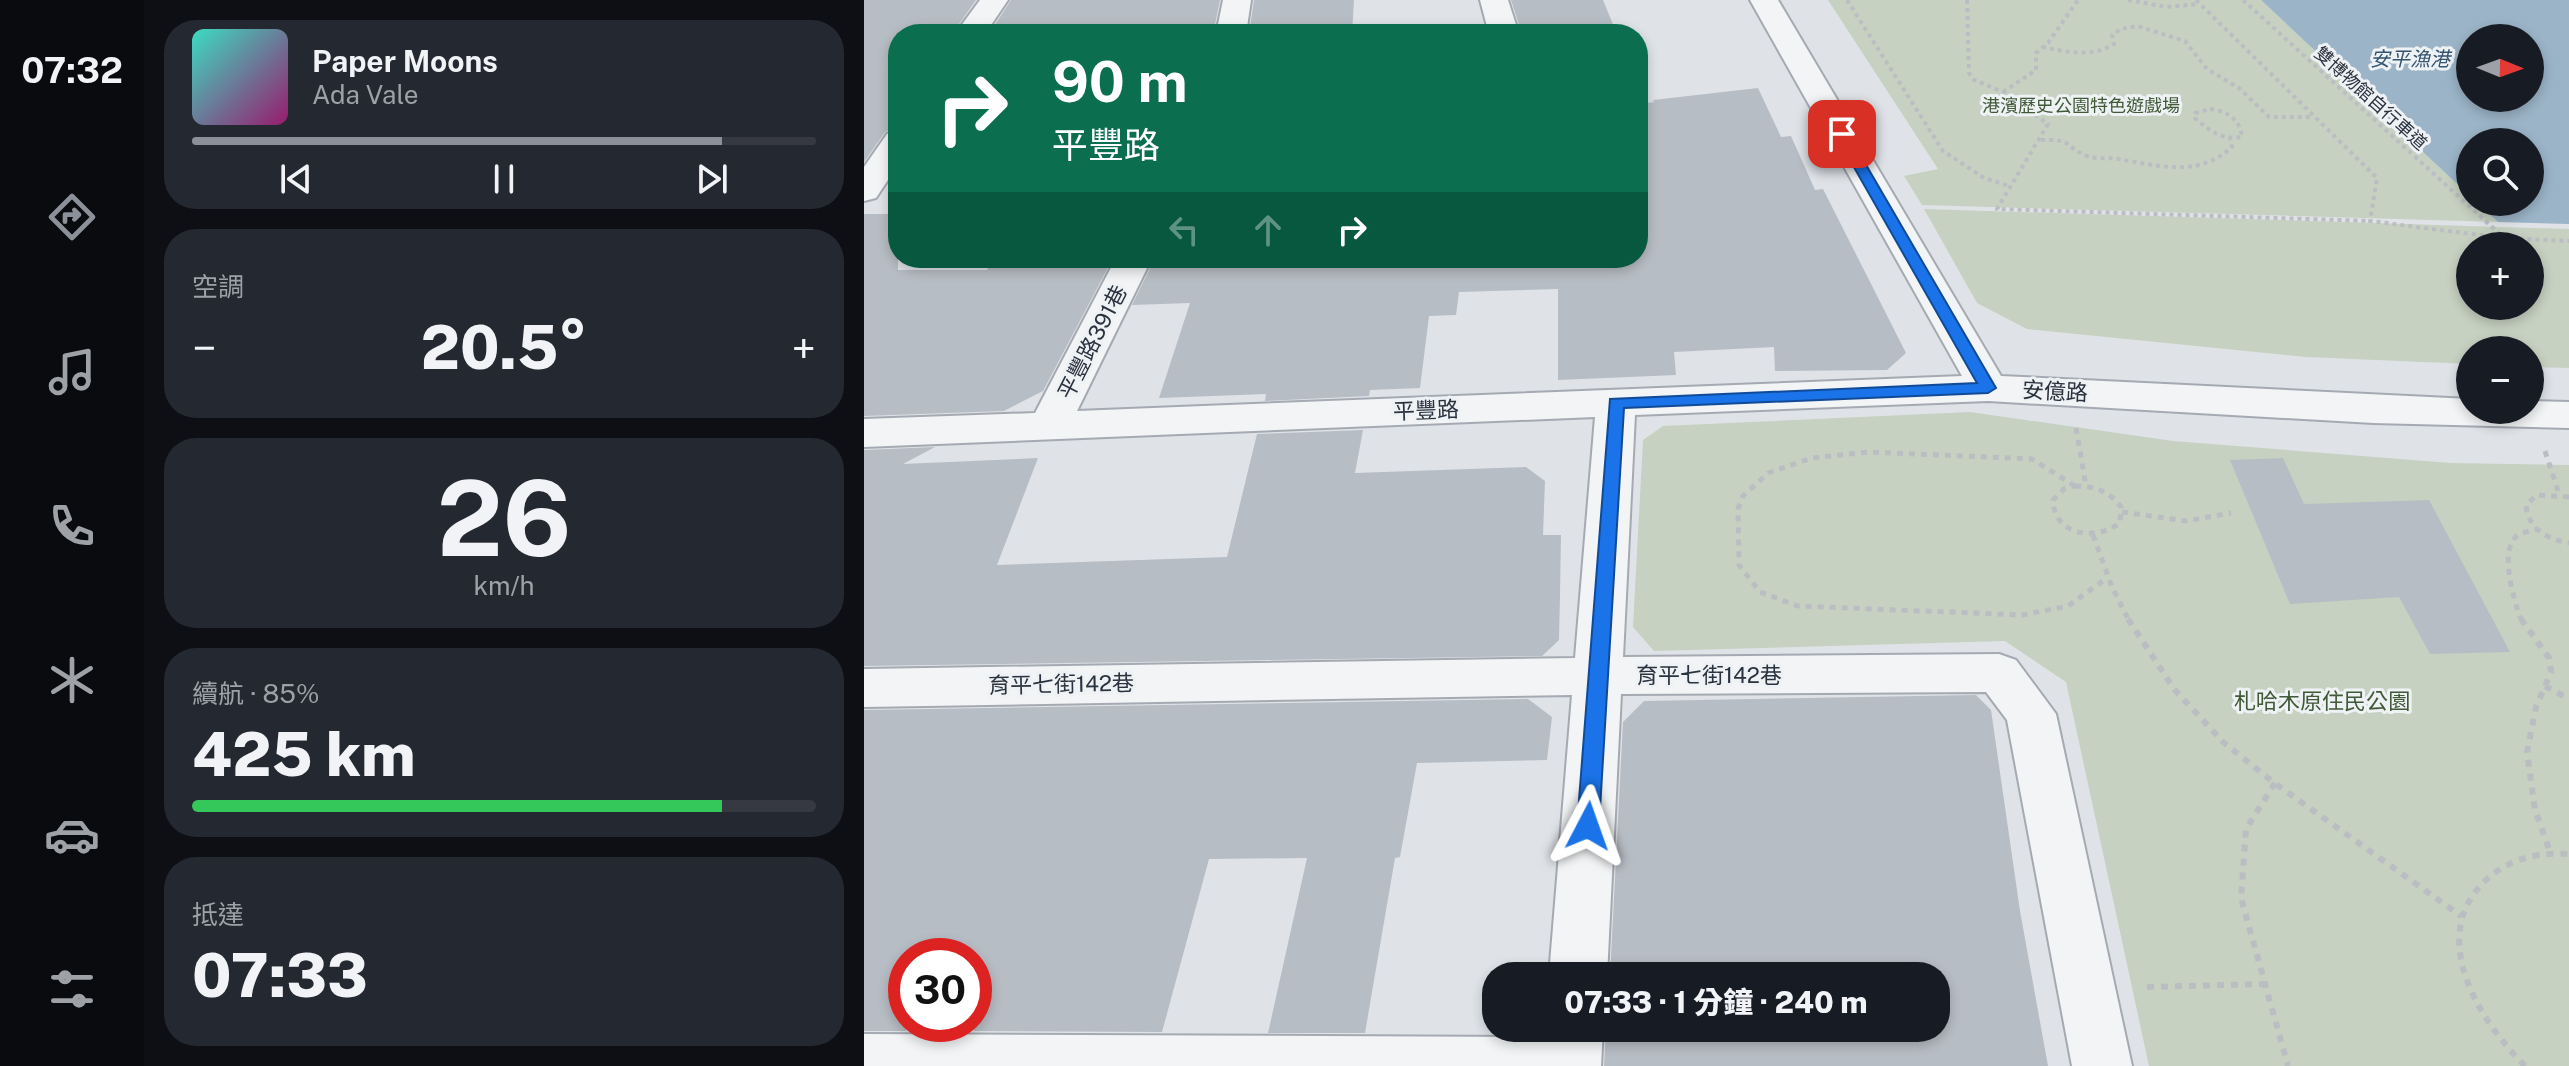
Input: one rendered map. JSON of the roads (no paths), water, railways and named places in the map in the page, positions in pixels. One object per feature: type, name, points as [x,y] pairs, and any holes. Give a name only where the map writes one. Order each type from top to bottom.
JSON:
[{"type":"street","points":[[977,24],[994,0]]},
{"type":"street","points":[[1233,24],[1237,0]]},
{"type":"street","points":[[1494,0],[1501,24]]},
{"type":"street","points":[[1764,0],[1988,388]]},
{"type":"street","points":[[864,191],[888,156]]},
{"type":"street","name":"平豐路391巷","points":[[1049,426],[1129,268]]},
{"type":"street","name":"安億路","points":[[1988,388],[2373,410],[2569,415]]},
{"type":"street","name":"平豐路","points":[[864,433],[1988,388]]},
{"type":"street","points":[[1579,962],[1616,403]]},
{"type":"street","name":"育平七街142巷","points":[[864,688],[1999,673],[2031,714],[2102,1066]]},
{"type":"street","points":[[864,1062],[1571,1066],[1573,1042]]},
{"type":"water","name":"安平漁港","points":[[2261,0],[2569,0],[2569,224],[2498,222],[2491,216],[2544,216],[2544,128],[2456,128],[2456,183]]},
{"type":"park label","name":"港濱歷史公園特色遊戲場","points":[[2081,105]]},
{"type":"park label","name":"札哈木原住民公園","points":[[2322,701]]}]
